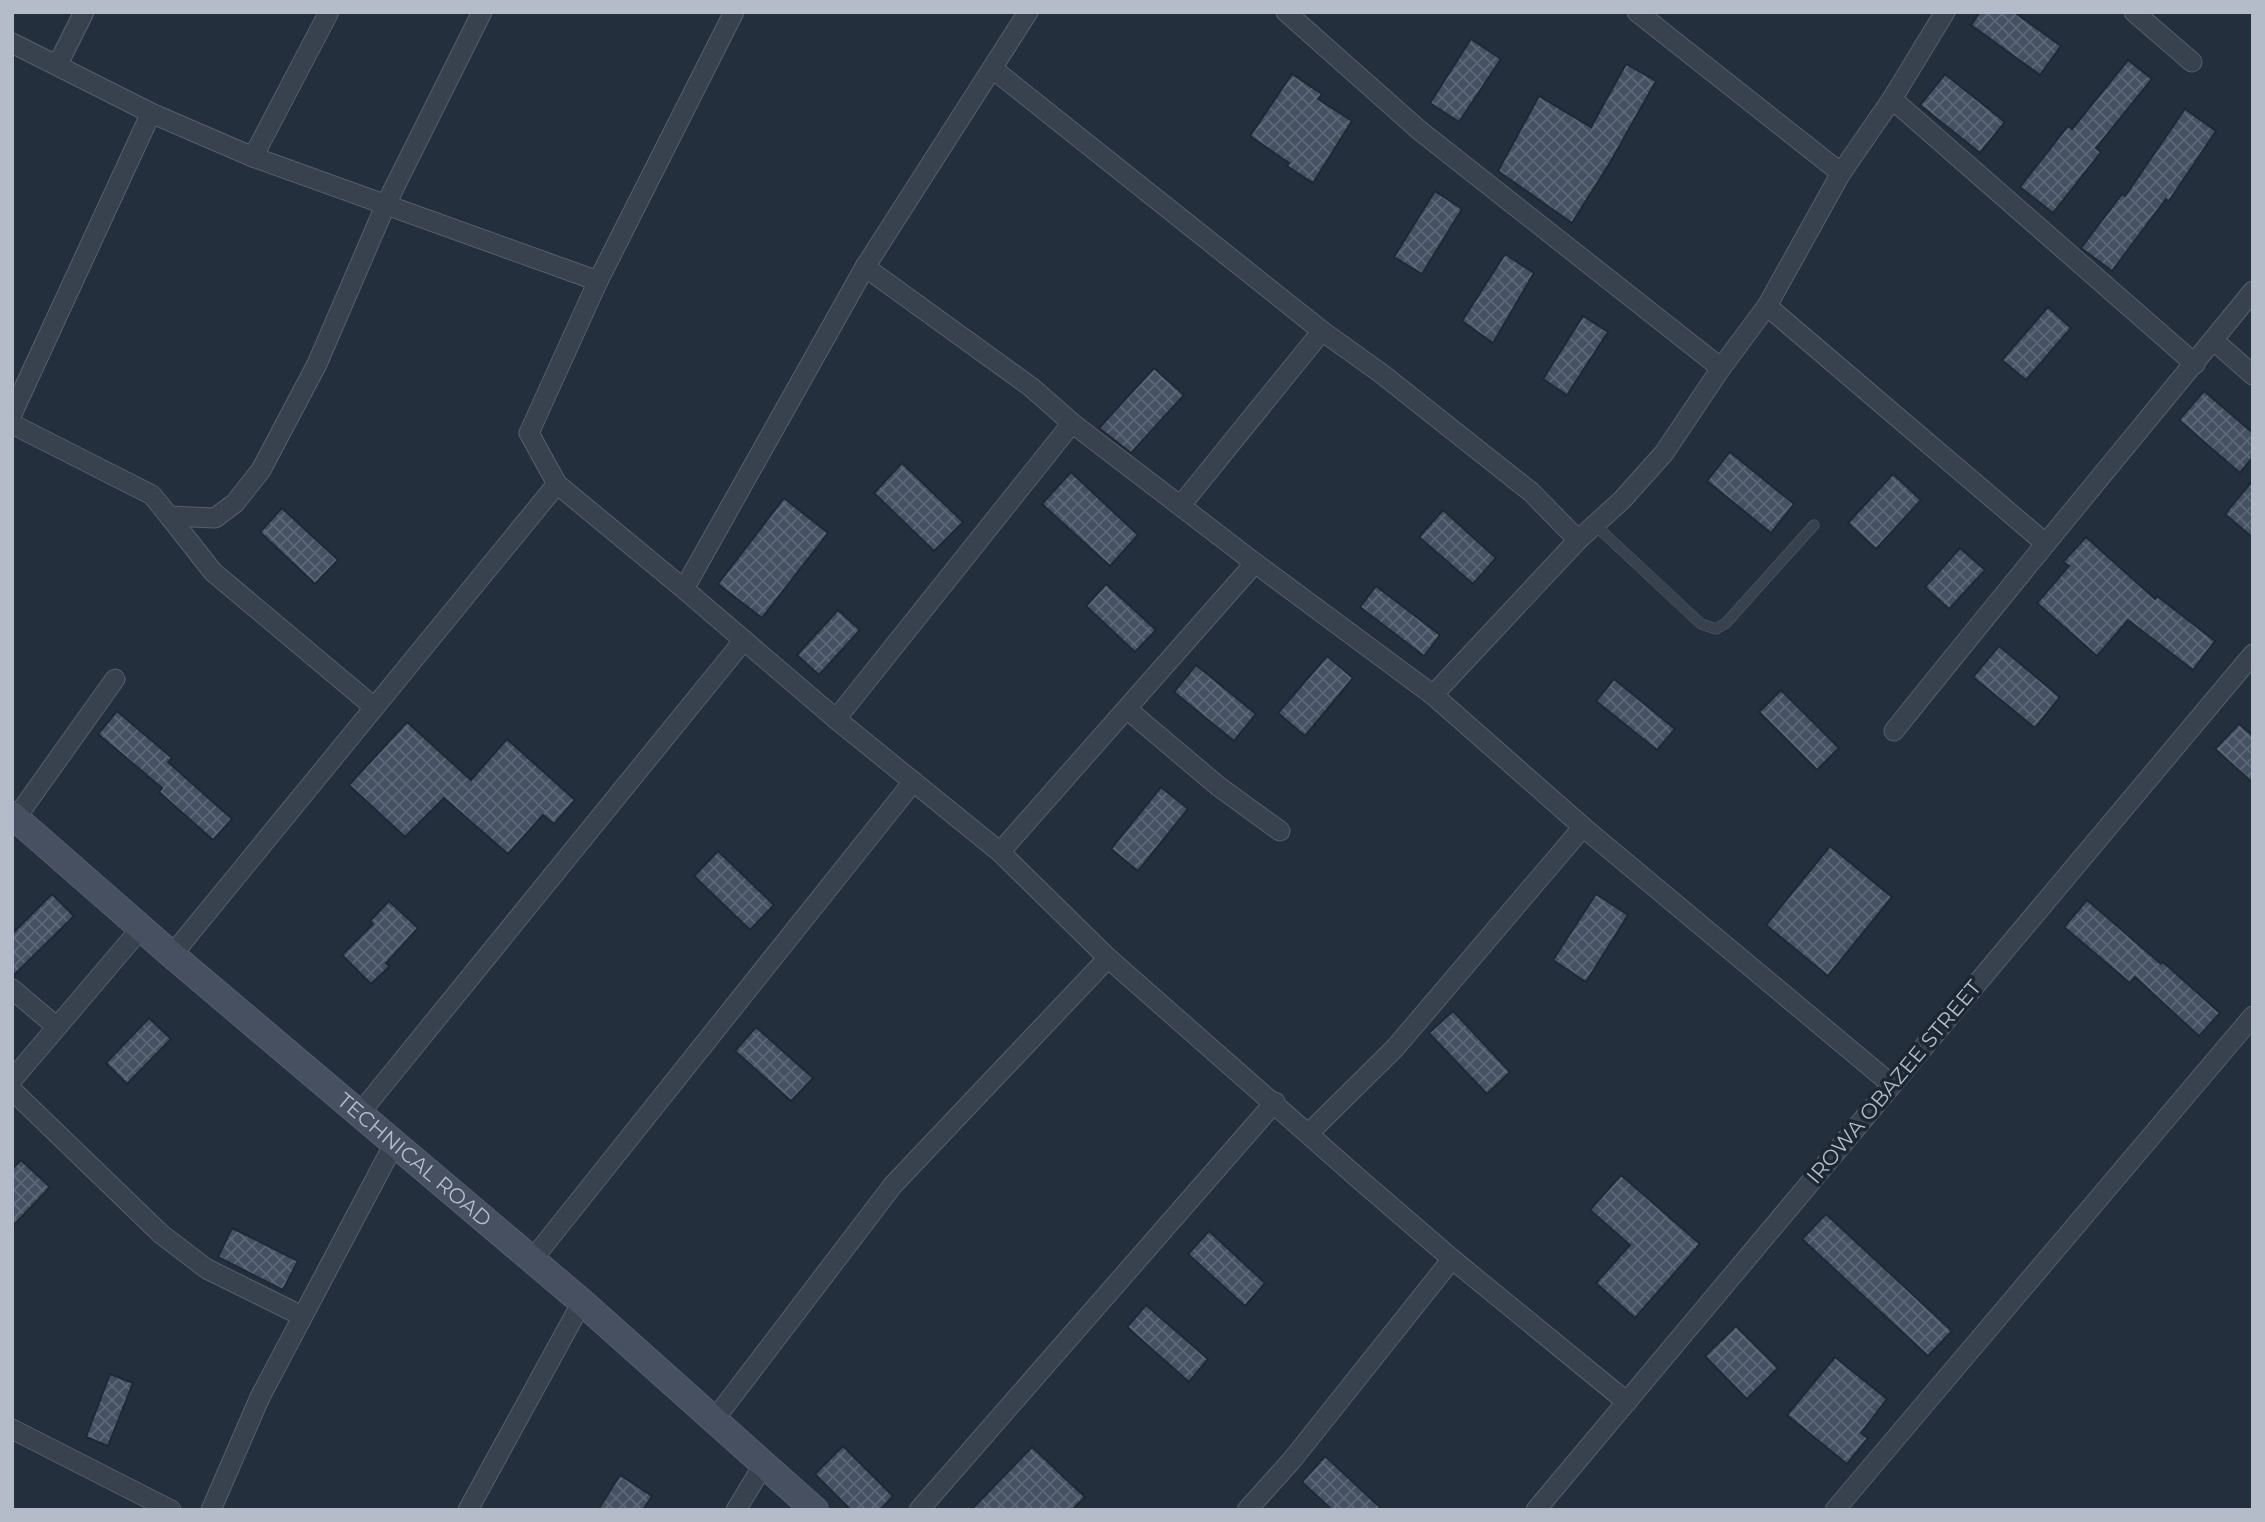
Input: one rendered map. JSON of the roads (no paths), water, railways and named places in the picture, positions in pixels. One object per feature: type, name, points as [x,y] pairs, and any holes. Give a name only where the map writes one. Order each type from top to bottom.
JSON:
[{"type":"street","points":[[58,64],[85,12]]},
{"type":"street","points":[[253,157],[329,12]]},
{"type":"street","points":[[169,516],[215,518],[235,503],[261,470],[317,364],[386,204],[482,12]]},
{"type":"street","points":[[734,12],[598,281],[529,433],[557,484],[836,719],[1000,852],[1108,958],[1452,1259],[1627,1402]]},
{"type":"street","points":[[684,589],[865,267],[1028,12]]},
{"type":"street","points":[[1286,12],[1419,130],[1721,368]]},
{"type":"street","points":[[1637,12],[1841,173]]},
{"type":"street","points":[[1433,695],[1578,540],[1622,500],[1664,453],[1721,368],[1768,306],[1841,173],[1892,99],[1945,12]]},
{"type":"street","points":[[2134,12],[2192,62]]},
{"type":"street","points":[[12,43],[151,113],[253,157],[598,281]]},
{"type":"street","points":[[993,69],[1322,331],[1382,374],[1531,492],[1578,540]]},
{"type":"street","points":[[1892,99],[2195,364]]},
{"type":"street","points":[[12,414],[151,113]]},
{"type":"street","points":[[865,267],[1031,387],[1072,423],[1433,695],[1583,827],[1891,1084]]},
{"type":"street","points":[[1894,731],[2253,291]]},
{"type":"street","points":[[1768,306],[2045,543]]},
{"type":"street","points":[[1181,505],[1322,331]]},
{"type":"street","points":[[2213,340],[2253,375]]},
{"type":"street","points":[[836,719],[1072,423]]},
{"type":"street","points":[[12,424],[152,495],[213,572],[374,707]]},
{"type":"street","points":[[172,955],[557,484]]},
{"type":"street","points":[[1000,852],[1255,563]]},
{"type":"street","points":[[360,1113],[744,640]]},
{"type":"street","name":"IROWA OBAZEE STREET","points":[[1536,1510],[2253,654]]},
{"type":"street","points":[[14,816],[115,679]]},
{"type":"street","points":[[1128,710],[1218,786],[1280,831]]},
{"type":"street","points":[[532,1260],[913,782]]},
{"type":"street","name":"TECHNICAL ROAD","points":[[14,816],[172,955],[582,1302],[816,1510]]},
{"type":"street","points":[[1309,1133],[1395,1048],[1583,827]]},
{"type":"street","points":[[12,1080],[142,927]]},
{"type":"street","points":[[715,1420],[893,1185],[1108,958]]},
{"type":"street","points":[[12,989],[57,1027]]},
{"type":"street","points":[[1835,1510],[2253,1016]]},
{"type":"street","points":[[12,1090],[161,1234],[207,1269],[302,1316]]},
{"type":"street","points":[[919,1510],[1275,1102]]},
{"type":"street","points":[[211,1510],[260,1397],[394,1144]]},
{"type":"street","points":[[1247,1510],[1300,1450],[1452,1259]]},
{"type":"street","points":[[468,1510],[582,1302]]},
{"type":"street","points":[[12,1429],[171,1510]]},
{"type":"street","points":[[736,1510],[764,1464]]},
{"type":"lane","points":[[1595,525],[1700,624],[1716,629],[1726,623],[1814,525]]}]
